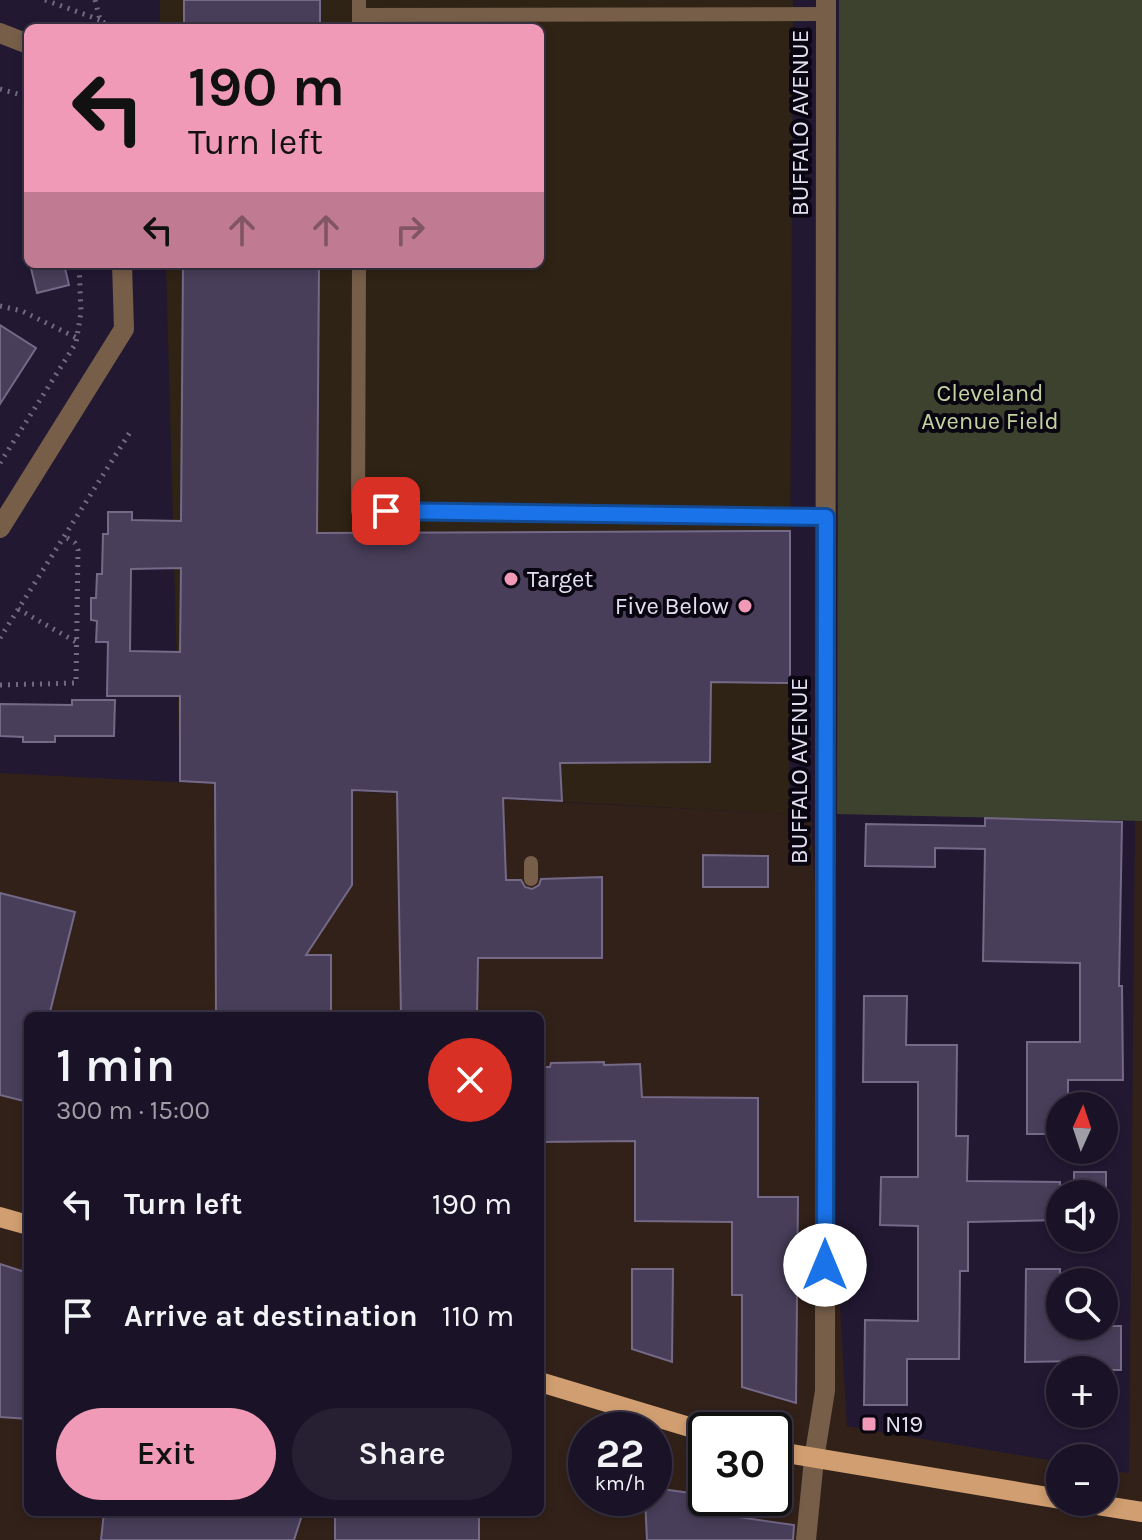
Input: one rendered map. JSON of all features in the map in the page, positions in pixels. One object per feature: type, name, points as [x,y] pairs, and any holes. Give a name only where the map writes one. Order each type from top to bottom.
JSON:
[{"type":"main road","points":[[0,1217],[24,1224]]},
{"type":"main road","points":[[544,1383],[688,1427]]},
{"type":"main road","points":[[792,1455],[1046,1497]]},
{"type":"main road","points":[[1118,1508],[1142,1512]]},
{"type":"street","name":"BUFFALO AVENUE","points":[[806,1540],[825,1391],[826,7]]},
{"type":"street","points":[[0,33],[24,42]]},
{"type":"street","points":[[0,528],[124,329],[122,268]]},
{"type":"lane","points":[[359,14],[826,7]]},
{"type":"lane","points":[[359,268],[358,511],[826,517]]},
{"type":"lane","points":[[531,863],[531,879]]},
{"type":"path","points":[[45,0],[59,1],[106,24]]},
{"type":"path","points":[[95,0],[100,20]]},
{"type":"path","points":[[0,89],[24,96]]},
{"type":"path","points":[[0,463],[77,338],[81,312],[79,268]]},
{"type":"path","points":[[0,306],[22,311],[77,338]]},
{"type":"path","points":[[0,638],[132,429]]},
{"type":"path","points":[[0,685],[76,683],[78,550],[75,543],[64,536]]},
{"type":"path","points":[[18,609],[78,643]]},
{"type":"shaded area","points":[[160,0],[793,0],[789,814],[180,781],[166,268],[544,268],[544,24],[160,24]]},
{"type":"shaded area","points":[[0,773],[789,814],[811,819],[847,1426],[1046,1460],[1046,1516],[1118,1516],[1118,1472],[1129,1473],[1135,820],[1142,821],[1142,1540],[0,1540]]},
{"type":"green space","name":"Cleveland Avenue Field","points":[[839,0],[1142,0],[1142,821],[837,814]]},
{"type":"building","points":[[184,0],[320,0],[320,24],[184,24]]},
{"type":"building","points":[[31,268],[65,268],[69,285],[37,293]]},
{"type":"building","points":[[183,268],[319,268],[317,533],[790,531],[790,683],[711,682],[710,762],[560,763],[562,801],[503,798],[506,880],[521,880],[525,887],[532,889],[539,885],[541,879],[602,877],[602,958],[478,958],[477,1012],[401,1012],[397,792],[352,790],[352,885],[306,955],[331,955],[331,1012],[216,1012],[215,783],[180,781],[180,696],[107,696],[108,642],[96,642],[97,621],[91,620],[91,598],[96,598],[97,574],[102,574],[103,534],[108,534],[108,512],[132,512],[132,520],[181,521]],"holes":[[[181,568],[180,652],[130,651],[131,569]]]},
{"type":"building","points":[[0,325],[36,348],[0,404]]},
{"type":"building","points":[[72,700],[115,700],[114,736],[55,736],[55,742],[23,742],[23,737],[0,736],[0,704],[72,705]]},
{"type":"building","points":[[985,818],[1122,822],[1119,986],[1122,986],[1123,1080],[1068,1080],[1068,1092],[1046,1092],[1046,1134],[1027,1134],[1027,1042],[1080,1042],[1080,963],[983,961],[985,849],[935,848],[935,867],[865,866],[866,824],[985,826]]},
{"type":"building","points":[[703,855],[768,856],[768,887],[703,887]]},
{"type":"building","points":[[0,893],[75,912],[50,1012],[24,1012],[24,1101],[0,1095]]},
{"type":"building","points":[[864,996],[907,996],[906,1045],[957,1045],[956,1136],[968,1136],[967,1181],[1046,1182],[1046,1220],[968,1222],[968,1271],[960,1271],[959,1359],[907,1359],[907,1405],[864,1405],[865,1320],[918,1321],[918,1226],[880,1225],[881,1177],[918,1177],[918,1082],[863,1082]]},
{"type":"building","points":[[551,1063],[640,1064],[642,1097],[758,1098],[758,1197],[798,1197],[796,1403],[742,1387],[742,1295],[732,1295],[732,1222],[635,1221],[635,1141],[544,1142],[544,1067],[550,1067]]},
{"type":"building","points":[[1074,1172],[1106,1172],[1106,1180],[1074,1180]]},
{"type":"building","points":[[0,1264],[24,1272],[24,1419],[0,1417]]},
{"type":"building","points":[[632,1269],[673,1269],[672,1362],[632,1349]]},
{"type":"building","points":[[1026,1269],[1046,1269],[1046,1340],[1118,1340],[1118,1326],[1121,1326],[1121,1370],[1118,1370],[1118,1356],[1046,1356],[1046,1362],[1025,1362]]},
{"type":"building","points":[[672,1490],[688,1493],[688,1516],[731,1516],[794,1525],[793,1540],[647,1540],[646,1516],[672,1516]]},
{"type":"building","points":[[104,1516],[302,1516],[294,1540],[101,1540]]},
{"type":"building","points":[[335,1516],[479,1516],[479,1540],[335,1540]]},
{"type":"place","name":"Target","points":[[511,579]]},
{"type":"place","name":"Five Below","points":[[745,606]]},
{"type":"place","name":"N19","points":[[869,1424]]},
{"type":"route","points":[[386,511],[826,517],[825,1265]]}]
